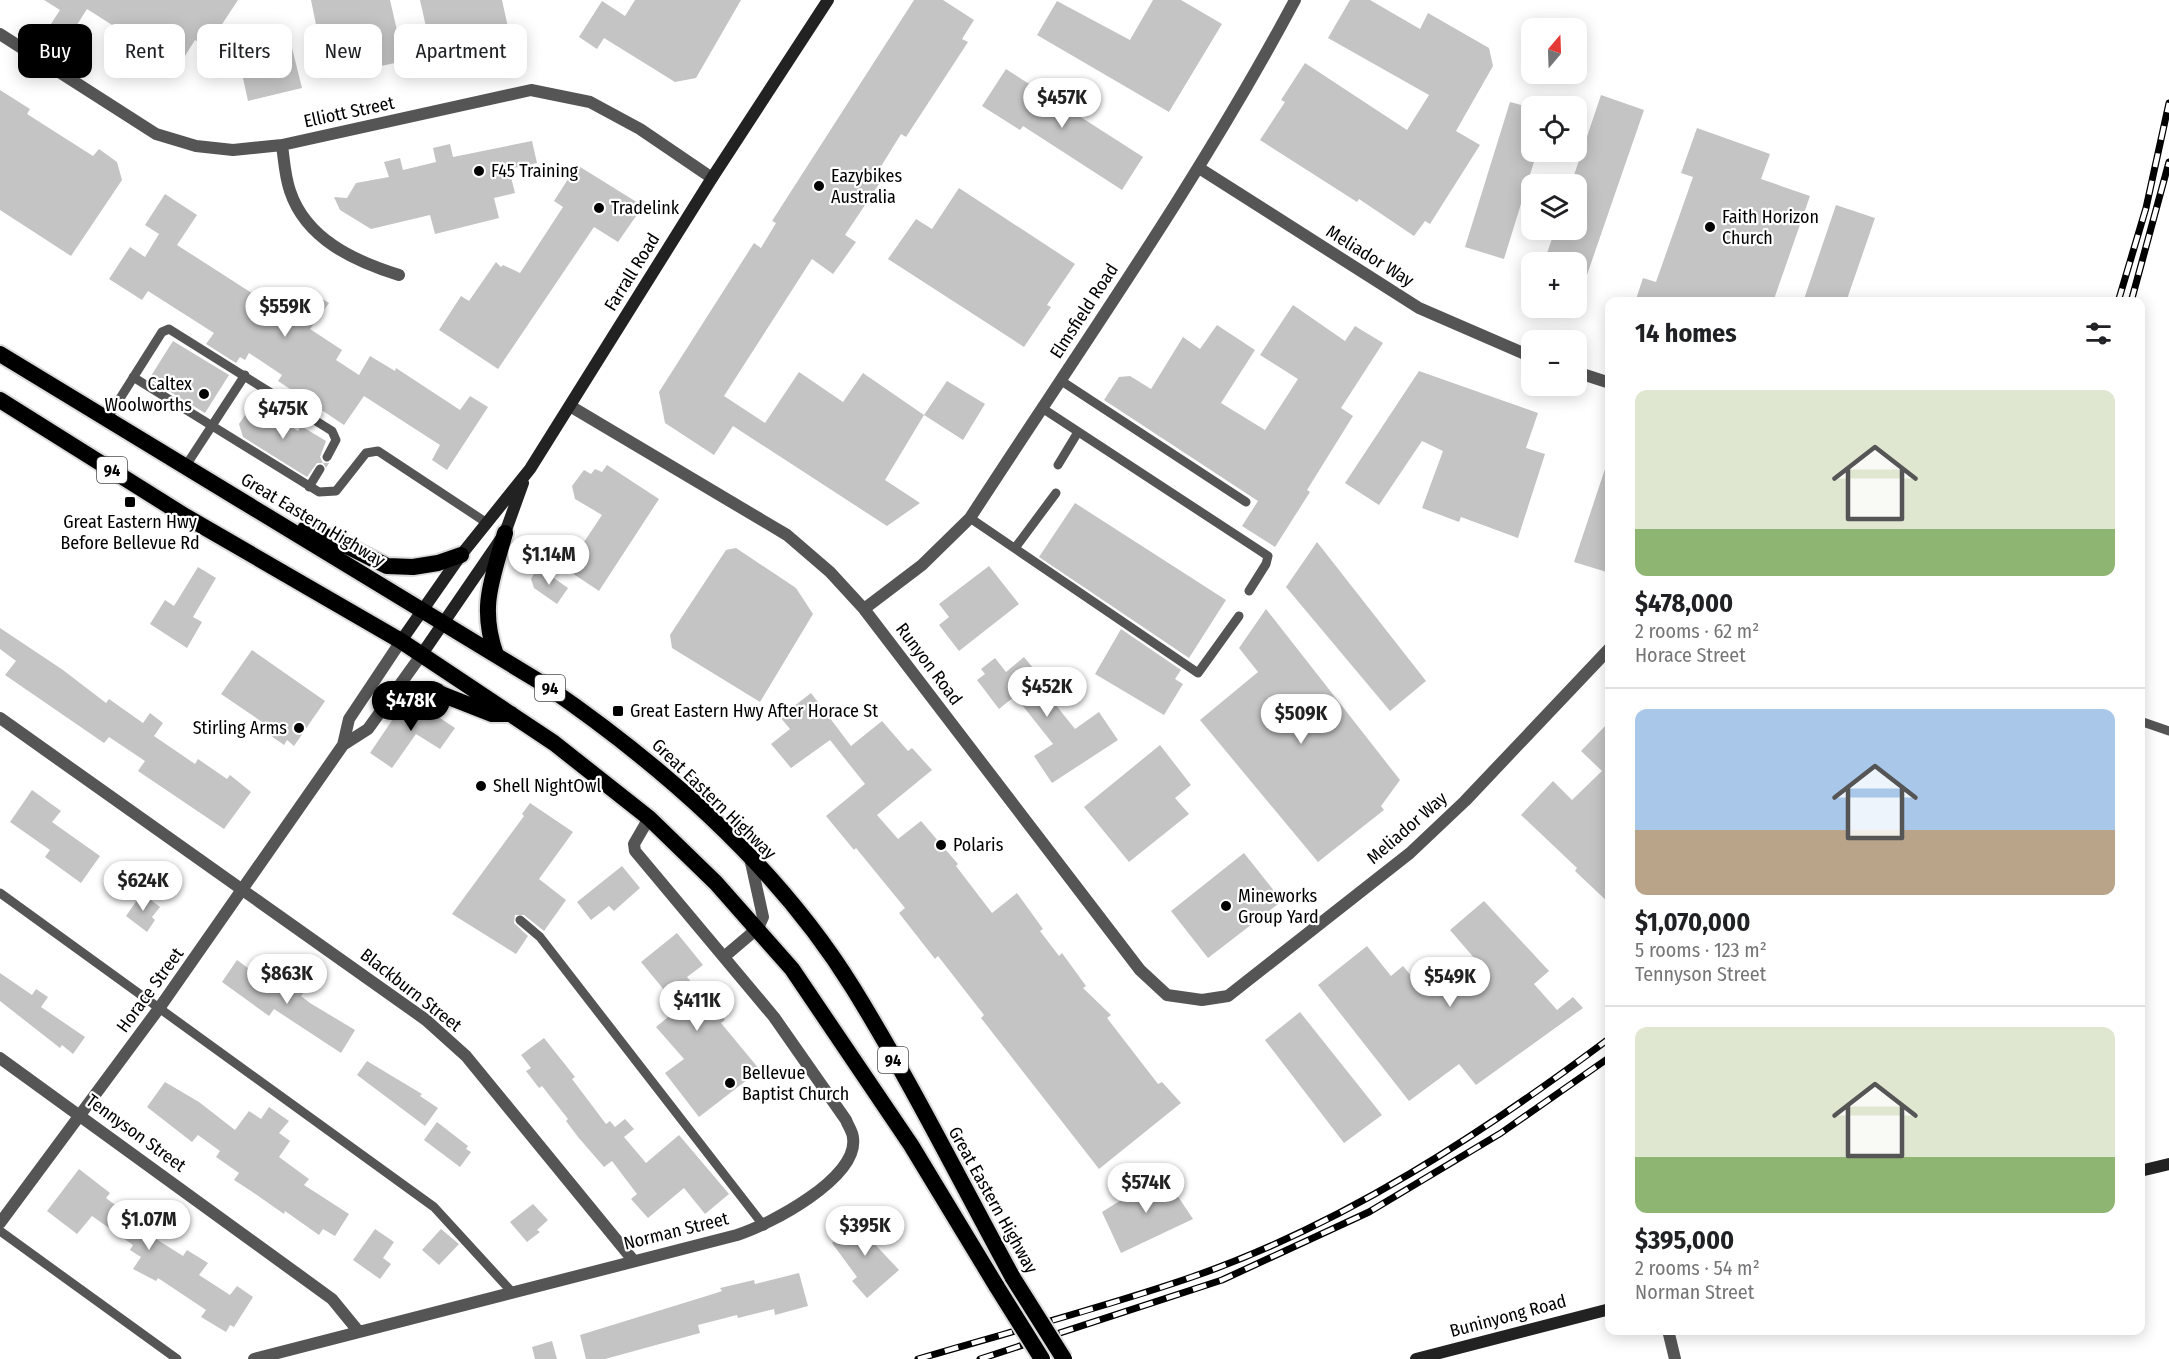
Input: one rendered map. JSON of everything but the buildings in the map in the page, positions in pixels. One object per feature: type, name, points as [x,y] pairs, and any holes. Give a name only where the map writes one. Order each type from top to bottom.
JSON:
[{"type":"highway","name":"Great Eastern Highway","points":[[0,354],[545,685],[621,738],[676,784],[750,858],[821,943],[852,987],[1013,1278],[1064,1359]]},
{"type":"highway","name":"94","points":[[0,400],[185,516],[422,654],[554,743],[649,818],[716,883],[792,969],[911,1145],[1042,1359]]},
{"type":"highway","points":[[275,519],[329,537],[387,566],[413,567],[438,564],[461,555]]},
{"type":"highway","points":[[496,655],[488,631],[487,606],[489,587],[505,534]]},
{"type":"highway","points":[[394,691],[436,692],[492,714],[512,714]]},
{"type":"main road","name":"Farrall Road","points":[[401,641],[461,555],[526,473],[712,178],[828,0]]},
{"type":"main road","name":"Farrall Road","points":[[422,654],[505,534],[526,473]]},
{"type":"main road","points":[[2145,1170],[2169,1164]]},
{"type":"main road","name":"Buninyong Road","points":[[1416,1359],[1605,1310]]},
{"type":"street","name":"Elmsfield Road","points":[[864,609],[922,565],[970,518],[1199,168],[1255,75],[1295,0]]},
{"type":"street","name":"Elliott Street","points":[[0,34],[156,134],[196,146],[233,150],[282,145],[531,90],[590,102],[640,129],[712,178]]},
{"type":"street","points":[[282,145],[290,191],[307,224],[333,246],[363,264],[399,275]]},
{"type":"street","name":"Meliador Way","points":[[1199,168],[1419,308],[1521,352]]},
{"type":"street","points":[[1587,376],[1605,381]]},
{"type":"street","name":"Runyon Road","points":[[570,406],[787,535],[830,572],[864,609],[1140,970],[1167,995],[1202,1000]]},
{"type":"street","name":"Horace Street","points":[[344,745],[349,719],[401,641]]},
{"type":"street","name":"Meliador Way","points":[[1202,1000],[1228,996],[1410,853],[1465,801],[1605,653]]},
{"type":"street","name":"Horace Street","points":[[0,1223],[160,1007],[344,745],[368,729],[422,654]]},
{"type":"street","name":"Blackburn Street","points":[[0,718],[426,1020],[466,1056],[633,1260]]},
{"type":"street","name":"Norman Street","points":[[254,1359],[764,1226],[801,1205],[837,1173],[850,1155],[854,1138],[846,1120],[787,1036],[725,956],[635,851],[634,844],[649,818]]},
{"type":"street","points":[[725,956],[758,928],[763,917],[750,858]]},
{"type":"street","name":"Tennyson Street","points":[[0,1058],[332,1299],[358,1332]]},
{"type":"street","points":[[1669,1335],[1675,1359]]},
{"type":"lane","points":[[107,419],[166,329],[172,330],[332,431],[336,440],[327,457]]},
{"type":"lane","points":[[185,467],[245,375]]},
{"type":"lane","points":[[133,377],[211,427],[322,493],[336,491],[366,453],[378,451],[487,523]]},
{"type":"lane","points":[[1060,380],[1246,502]]},
{"type":"lane","points":[[1042,408],[1268,556],[1266,564],[1250,591]]},
{"type":"lane","points":[[1058,465],[1078,432]]},
{"type":"lane","points":[[309,487],[320,469]]},
{"type":"lane","points":[[1015,548],[1056,493]]},
{"type":"lane","points":[[970,518],[1198,673],[1239,616]]},
{"type":"lane","points":[[2145,723],[2169,731]]},
{"type":"lane","points":[[0,893],[434,1207],[511,1291]]},
{"type":"lane","points":[[520,920],[540,937],[764,1226]]},
{"type":"lane","points":[[0,1231],[177,1359]]},
{"type":"railway","points":[[2119,297],[2146,208],[2169,103]]},
{"type":"railway","points":[[2132,297],[2169,162]]},
{"type":"railway","points":[[918,1359],[1192,1277],[1248,1256],[1303,1231],[1357,1204],[1462,1142],[1605,1042]]},
{"type":"railway","points":[[980,1359],[1222,1280],[1369,1212],[1501,1133],[1605,1060]]},
{"type":"place","name":"F45 Training","points":[[479,171]]},
{"type":"place","name":"Eazybikes Australia","points":[[819,186]]},
{"type":"place","name":"Tradelink","points":[[599,208]]},
{"type":"place","name":"Faith Horizon Church","points":[[1710,227]]},
{"type":"place","name":"Caltex Woolworths","points":[[204,394]]},
{"type":"place","name":"Great Eastern Hwy Before Bellevue Rd","points":[[130,502]]},
{"type":"place","name":"Great Eastern Hwy After Horace St","points":[[618,711]]},
{"type":"place","name":"Stirling Arms","points":[[299,728]]},
{"type":"place","name":"Shell NightOwl","points":[[481,786]]},
{"type":"place","name":"Polaris","points":[[941,845]]},
{"type":"place","name":"Mineworks Group Yard","points":[[1226,906]]},
{"type":"place","name":"Bellevue Baptist Church","points":[[730,1083]]}]
